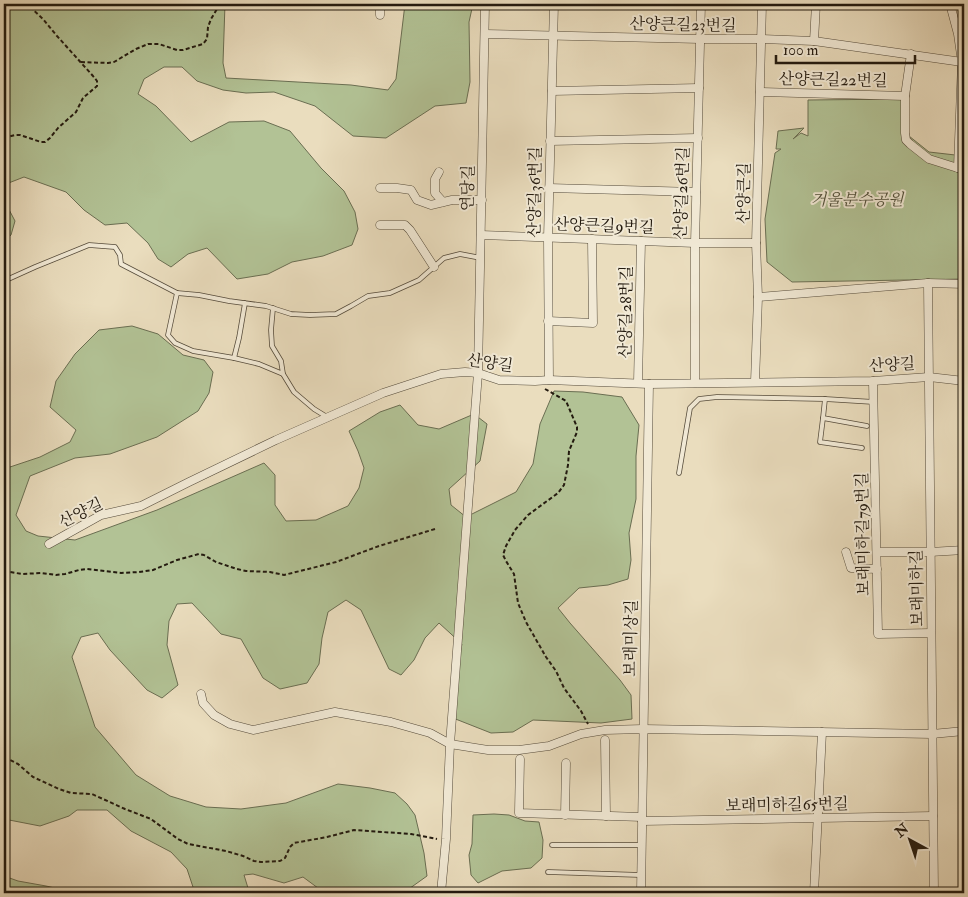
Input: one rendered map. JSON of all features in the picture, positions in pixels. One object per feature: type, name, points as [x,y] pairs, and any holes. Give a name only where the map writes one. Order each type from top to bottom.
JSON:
[{"type":"street","points":[[380,4],[380,15]]},
{"type":"street","name":"연당길","points":[[440,893],[446,839],[450,744],[478,373],[485,4]]},
{"type":"street","name":"산양길36번길","points":[[549,380],[548,238],[554,4]]},
{"type":"street","name":"산양길26번길","points":[[694,383],[694,244],[701,4]]},
{"type":"street","name":"산양큰길","points":[[755,382],[758,297],[756,243],[762,4]]},
{"type":"street","points":[[814,41],[816,4]]},
{"type":"street","name":"산양큰길22번길","points":[[760,92],[905,96],[906,140],[929,159],[961,169],[962,62],[958,34],[950,4]]},
{"type":"street","name":"산양큰길23번길","points":[[485,34],[814,41],[962,62]]},
{"type":"street","points":[[905,96],[911,54]]},
{"type":"street","points":[[552,91],[699,88]]},
{"type":"street","points":[[550,141],[698,138]]},
{"type":"street","points":[[439,172],[435,179],[435,193],[443,202]]},
{"type":"street","points":[[380,188],[411,190],[417,200],[431,205],[452,200],[482,200]]},
{"type":"street","points":[[549,188],[696,192]]},
{"type":"street","points":[[380,225],[405,225],[434,267]]},
{"type":"street","name":"산양큰길9번길","points":[[481,235],[694,244],[756,243]]},
{"type":"street","points":[[548,320],[593,323],[592,240]]},
{"type":"street","name":"산양길28번길","points":[[638,383],[641,241]]},
{"type":"street","points":[[758,297],[928,283],[964,284]]},
{"type":"street","name":"보래미하길","points":[[928,283],[934,893]]},
{"type":"street","name":"산양길","points":[[50,544],[101,515],[141,506],[276,440],[383,393],[440,374],[465,372],[478,373],[499,380],[649,384],[873,381],[929,377],[964,381]]},
{"type":"street","name":"보래미하길79번길","points":[[873,381],[878,634],[931,633]]},
{"type":"street","name":"보래미상길","points":[[640,893],[649,384]]},
{"type":"street","points":[[877,552],[964,550]]},
{"type":"street","points":[[846,552],[851,568],[877,569]]},
{"type":"street","points":[[201,694],[203,703],[214,715],[230,724],[253,730],[335,712],[392,722],[430,732],[450,744],[488,750],[519,750],[549,746],[581,734],[605,730],[932,734],[964,731]]},
{"type":"street","points":[[814,893],[822,732]]},
{"type":"street","points":[[606,740],[606,816]]},
{"type":"street","name":"보래미하길65번길","points":[[520,760],[519,813],[642,819],[817,819],[933,816]]},
{"type":"street","points":[[565,815],[566,763]]},
{"type":"lane","points":[[4,281],[89,245],[107,245],[115,247],[120,255],[121,264],[176,294],[199,294],[228,301],[266,306],[291,314],[336,314],[368,296],[390,293],[419,280],[444,258],[460,254],[481,258]]},
{"type":"lane","points":[[176,294],[168,335],[175,343],[193,351],[259,364],[283,374]]},
{"type":"lane","points":[[234,358],[245,303]]},
{"type":"lane","points":[[273,308],[272,346],[281,361],[283,374],[294,392],[314,410],[328,418]]},
{"type":"lane","points":[[679,474],[690,408],[699,399],[717,397],[874,402]]},
{"type":"lane","points":[[824,399],[820,442],[862,448]]},
{"type":"lane","points":[[823,418],[867,426]]},
{"type":"lane","points":[[552,845],[641,845]]},
{"type":"lane","points":[[548,872],[641,874]]},
{"type":"path","points":[[4,6],[11,7],[19,4]]},
{"type":"path","points":[[4,138],[20,135],[45,142],[76,112],[83,98],[97,86],[96,81],[81,62],[27,4]]},
{"type":"path","points":[[81,62],[114,62],[148,44],[159,44],[177,50],[203,44],[207,39],[211,19],[220,4]]},
{"type":"path","points":[[535,381],[551,393],[566,400],[577,432],[569,451],[568,470],[564,485],[558,493],[528,515],[510,538],[503,551],[503,555],[514,574],[518,604],[526,622],[556,671],[564,688],[582,711],[592,732]]},
{"type":"path","points":[[4,571],[22,574],[61,575],[87,569],[121,573],[139,572],[153,570],[177,560],[199,554],[237,569],[284,575],[336,562],[435,528]]},
{"type":"path","points":[[4,759],[18,764],[33,777],[59,790],[71,793],[92,794],[151,819],[188,844],[226,850],[254,861],[280,861],[285,858],[290,846],[294,843],[354,830],[410,834],[438,840],[446,839]]},
{"type":"green space","points":[[4,4],[225,4],[223,63],[226,78],[351,85],[388,90],[396,79],[405,4],[473,4],[469,22],[470,82],[466,103],[435,106],[386,138],[353,136],[315,106],[274,92],[246,93],[223,90],[197,81],[182,67],[164,67],[144,79],[138,94],[156,106],[191,142],[229,122],[264,121],[290,131],[321,168],[344,191],[355,212],[358,229],[352,245],[323,256],[292,262],[268,274],[237,279],[207,248],[188,254],[171,267],[158,259],[148,243],[127,223],[105,225],[84,210],[66,192],[24,177],[6,184],[5,202],[15,221],[11,235],[4,241]]},
{"type":"green space","name":"거울분수공원","points":[[904,99],[909,136],[929,152],[964,156],[964,279],[792,282],[767,262],[765,219],[775,153],[781,149],[776,149],[778,131],[804,128],[793,139],[801,133],[808,136],[808,100]]},
{"type":"green space","points":[[132,326],[158,334],[183,355],[204,360],[213,372],[209,393],[198,411],[157,437],[110,454],[75,458],[30,476],[16,515],[26,531],[38,536],[75,540],[157,510],[264,463],[275,475],[275,505],[286,521],[316,520],[348,506],[359,488],[364,468],[349,431],[380,412],[400,405],[418,425],[439,429],[474,414],[487,424],[480,461],[449,489],[451,505],[466,517],[516,492],[533,464],[540,424],[554,391],[583,392],[622,397],[639,425],[636,456],[636,499],[629,533],[631,560],[628,579],[608,585],[579,588],[558,608],[631,695],[632,719],[601,723],[533,720],[513,732],[491,733],[453,718],[457,667],[462,644],[439,623],[425,638],[414,660],[401,675],[389,669],[361,610],[346,600],[328,612],[319,664],[307,683],[280,689],[263,678],[241,639],[221,634],[192,603],[177,604],[169,621],[167,645],[178,685],[162,698],[147,690],[110,650],[98,633],[81,637],[72,657],[95,727],[136,775],[170,796],[206,807],[241,809],[286,803],[338,784],[395,793],[415,815],[427,876],[406,891],[358,889],[344,893],[329,893],[322,891],[303,877],[284,883],[253,874],[244,875],[249,893],[195,893],[187,869],[171,852],[131,831],[107,810],[77,810],[69,816],[40,826],[4,819],[4,469],[40,457],[70,442],[76,430],[50,407],[56,381],[75,354],[99,330]]},
{"type":"green space","points":[[473,815],[509,815],[525,821],[539,822],[543,840],[542,858],[531,868],[502,871],[478,883],[471,875],[469,855],[472,844]]},
{"type":"green space","points":[[4,876],[18,881],[77,893],[4,893]]}]
